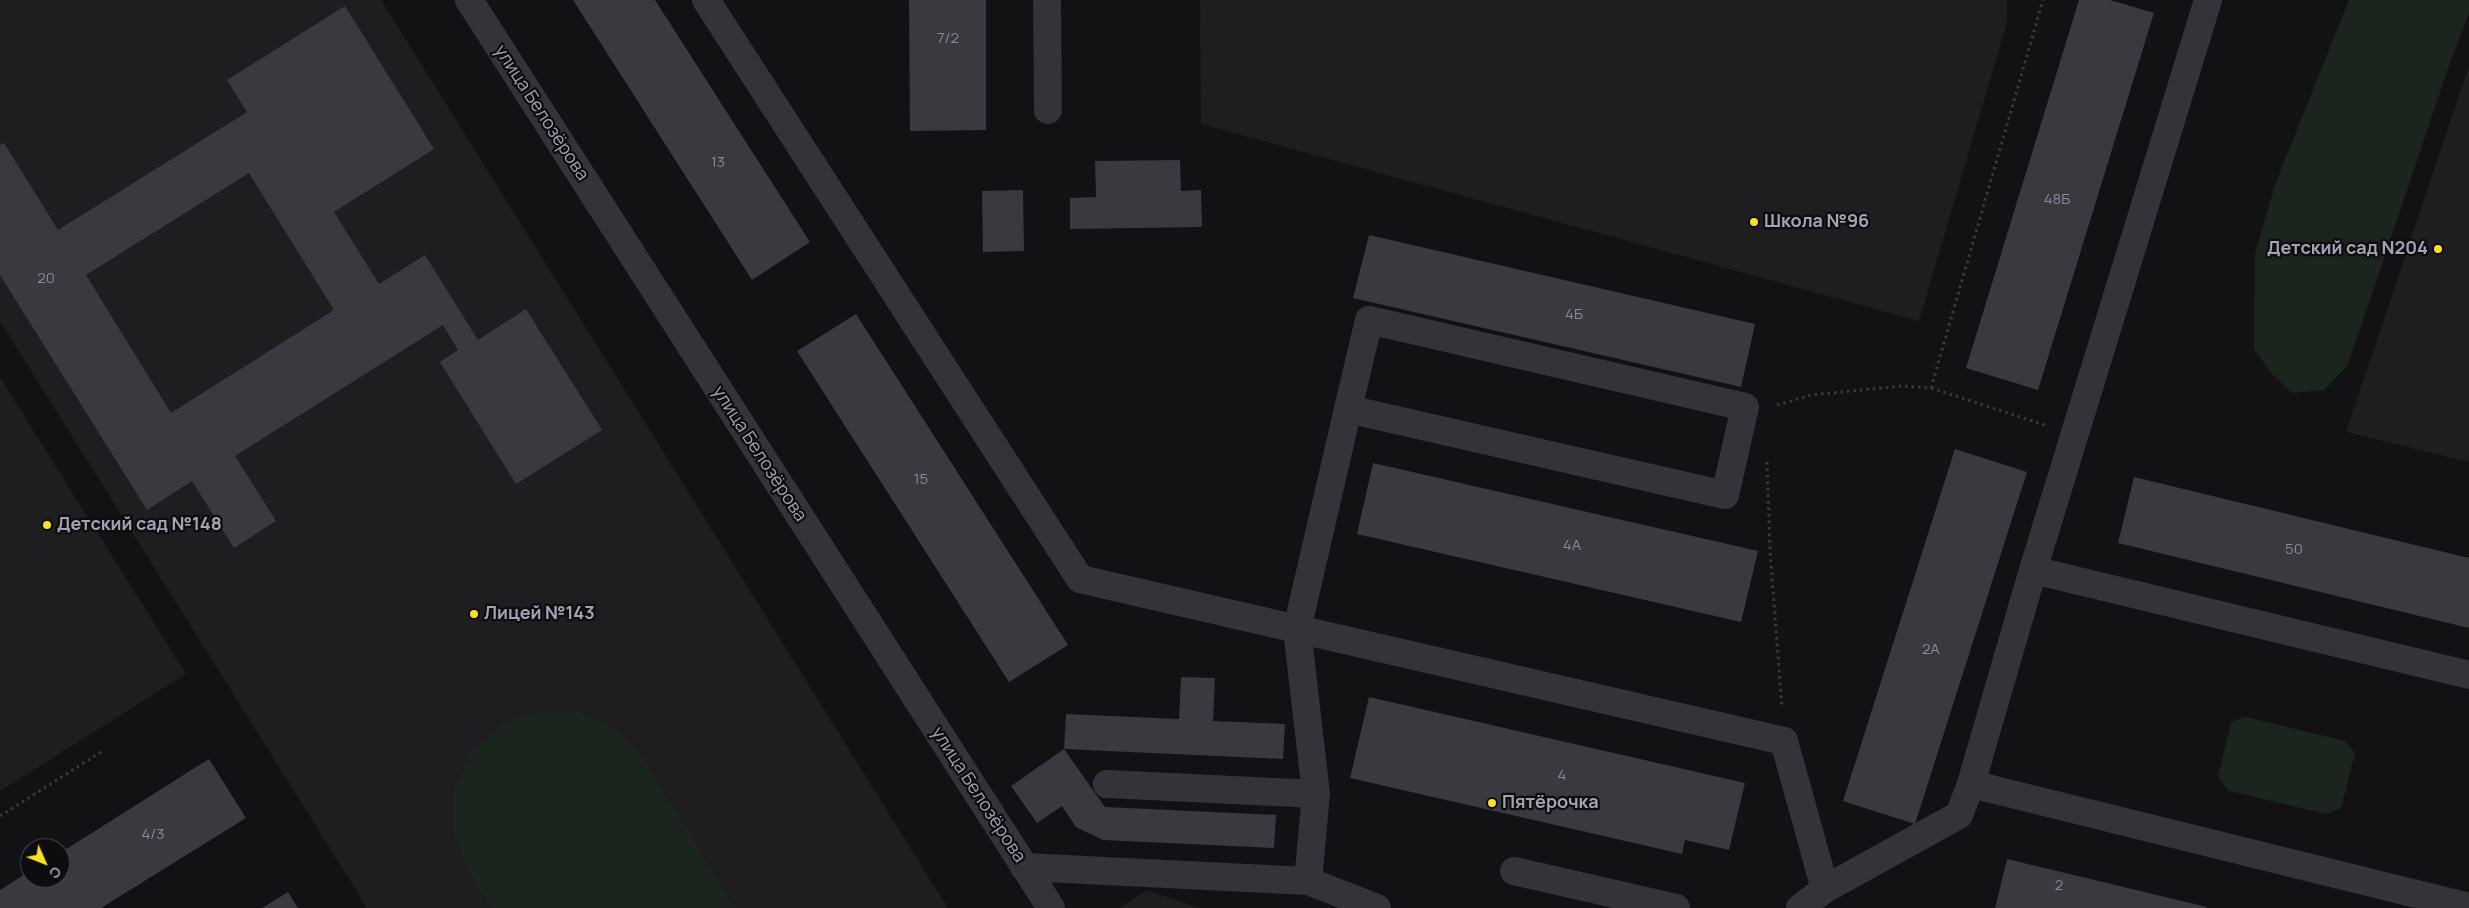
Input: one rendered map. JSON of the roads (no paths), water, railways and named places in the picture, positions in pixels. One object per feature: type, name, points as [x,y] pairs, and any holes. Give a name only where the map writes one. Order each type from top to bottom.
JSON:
[{"type":"street","name":"улица Белозёрова","points":[[469,0],[1051,908]]},
{"type":"street","points":[[706,0],[1080,580],[1784,741],[1825,888]]},
{"type":"street","points":[[1047,0],[1048,110]]},
{"type":"street","points":[[1800,908],[1825,888],[1959,815],[1971,784],[2033,570],[2208,0]]},
{"type":"street","points":[[1308,880],[1316,794],[1297,629],[1348,409],[1369,320],[1745,407],[1725,495],[1348,409]]},
{"type":"street","points":[[2033,570],[2469,675]]},
{"type":"street","points":[[1107,784],[1316,794]]},
{"type":"street","points":[[1971,784],[2469,907]]},
{"type":"street","points":[[1024,867],[1308,880],[1377,908]]},
{"type":"street","points":[[1514,871],[1676,908]]},
{"type":"place","name":"Школа №96","points":[[1754,222]]},
{"type":"place","name":"Детский сад N204","points":[[2438,249]]},
{"type":"place","name":"Детский сад №148","points":[[47,525]]},
{"type":"place","name":"Лицей №143","points":[[474,614]]},
{"type":"place","name":"Пятёрочка","points":[[1492,803]]}]
